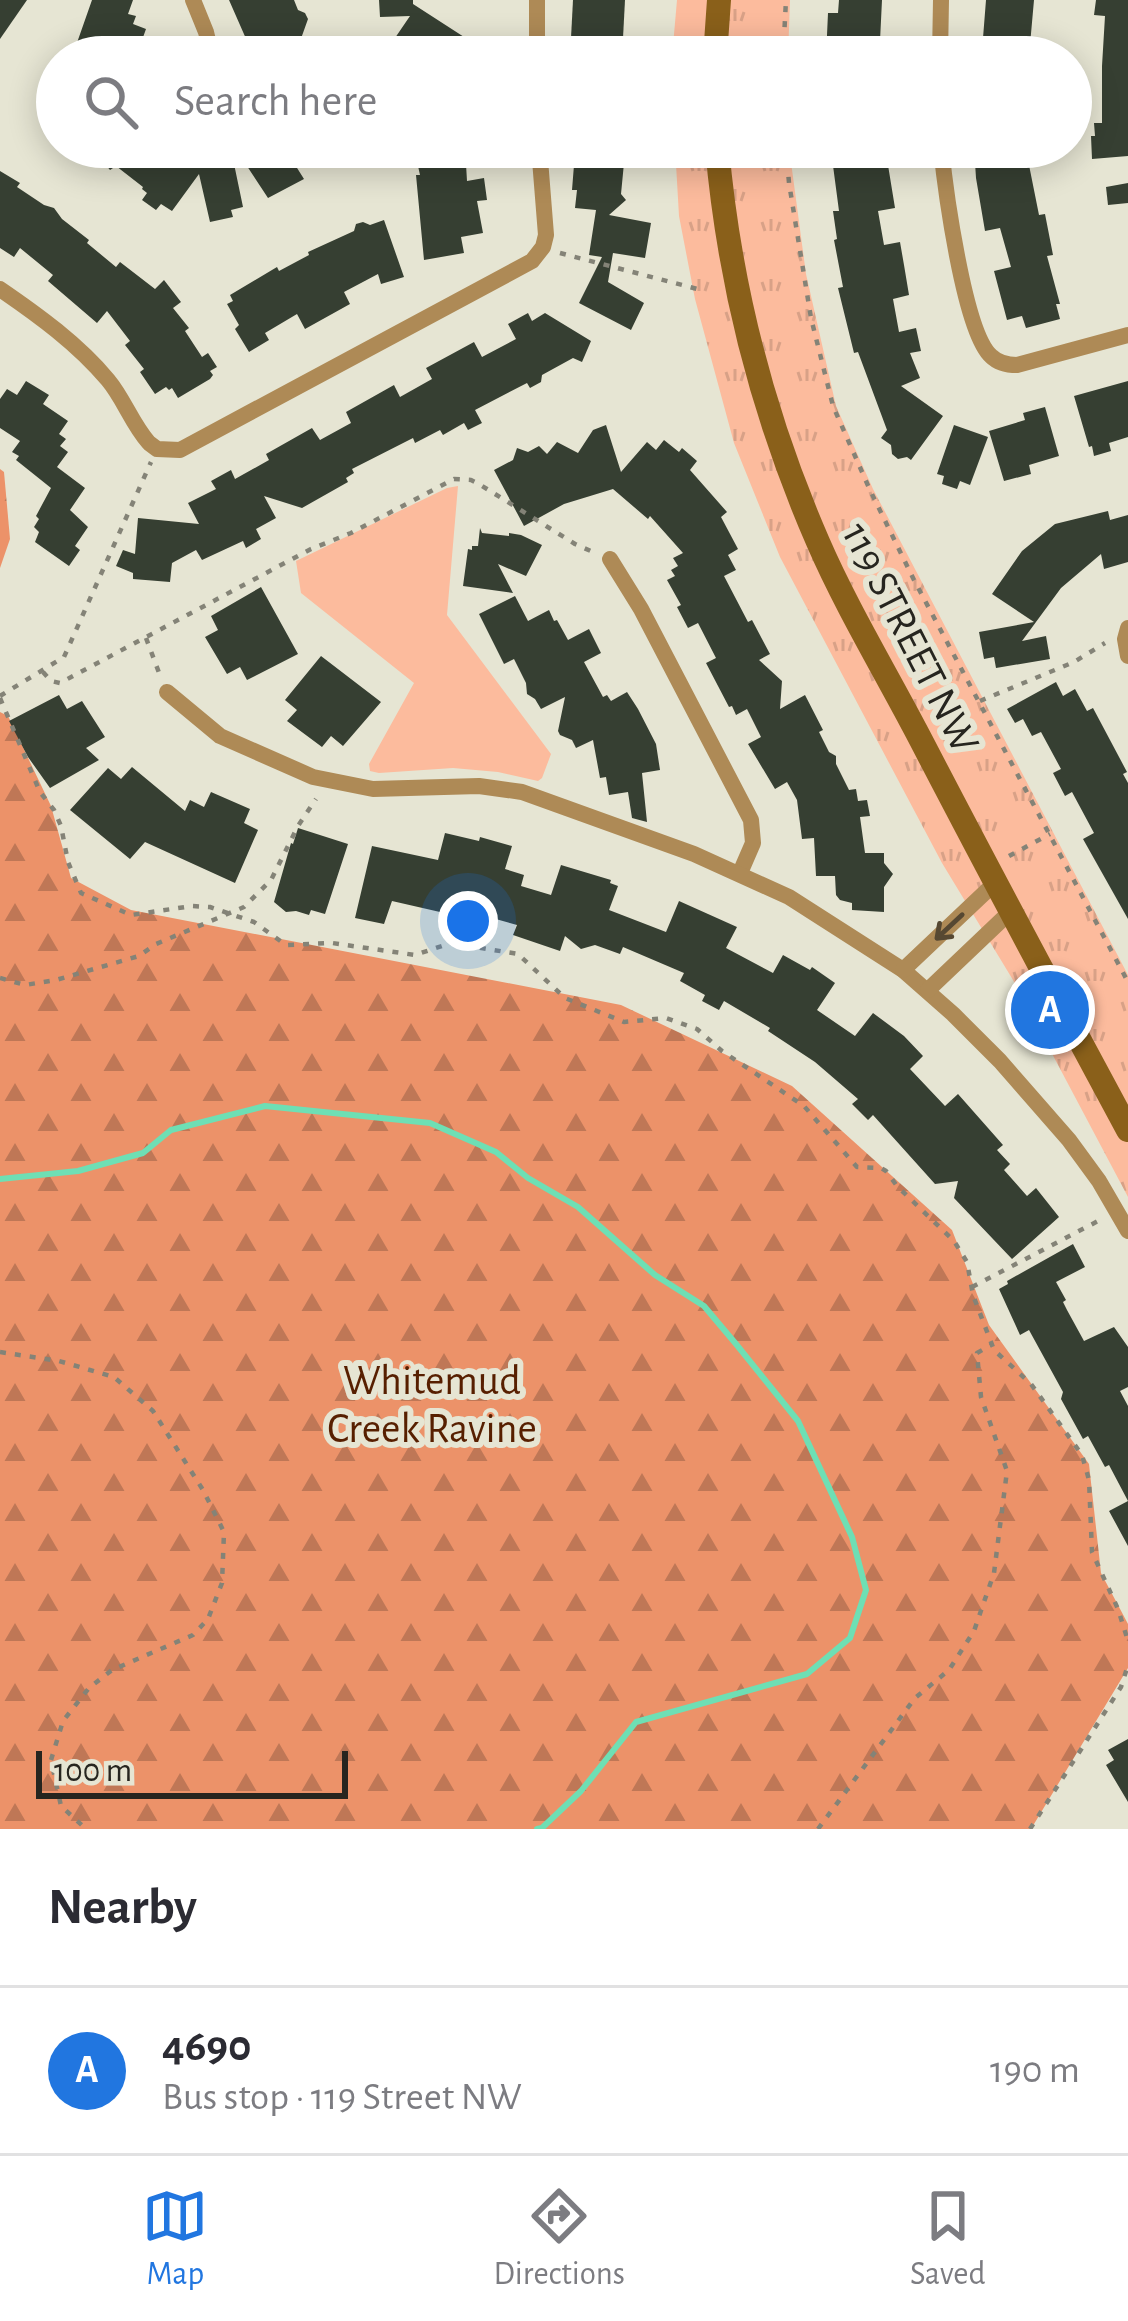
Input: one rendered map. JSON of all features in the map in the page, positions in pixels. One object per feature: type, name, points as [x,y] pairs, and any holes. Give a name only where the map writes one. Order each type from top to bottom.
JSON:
[{"type":"street","points":[[193,0],[207,36]]},
{"type":"street","points":[[537,0],[537,36]]},
{"type":"street","points":[[716,36],[719,0]]},
{"type":"street","points":[[940,36],[941,0]]},
{"type":"street","points":[[0,289],[97,368],[142,436],[157,449],[180,450],[532,261],[545,235],[540,168]]},
{"type":"street","name":"119 STREET NW","points":[[719,168],[741,315],[781,450],[819,545],[1128,1130]]},
{"type":"street","points":[[944,168],[956,248],[977,334],[990,356],[1017,365],[1128,334]]},
{"type":"street","points":[[610,559],[751,820],[753,843],[740,873]]},
{"type":"street","points":[[1127,629],[1128,656]]},
{"type":"street","points":[[166,692],[220,736],[314,777],[373,789],[479,786],[522,792],[740,873],[818,913],[903,970],[984,1045],[1069,1140],[1128,1231]]},
{"type":"street","points":[[903,970],[994,883]]},
{"type":"street","points":[[928,990],[1010,912]]},
{"type":"path","points":[[784,36],[787,0]]},
{"type":"path","points":[[788,168],[811,319],[833,406],[896,544],[1128,982]]},
{"type":"path","points":[[543,247],[705,291]]},
{"type":"path","points":[[157,449],[64,657],[0,697],[40,792],[61,826],[81,893],[131,914],[211,907],[254,922],[286,945],[332,943],[415,955],[452,943],[518,954],[566,998],[624,1022],[666,1018],[698,1029],[722,1052],[804,1106],[857,1167],[886,1171],[955,1241],[967,1262],[991,1345],[1031,1384],[1085,1459],[1092,1552],[1128,1641]]},
{"type":"path","points":[[43,672],[60,683],[454,479],[479,484],[575,544],[610,559]]},
{"type":"path","points":[[980,701],[1074,662],[1127,629]]},
{"type":"path","points":[[146,638],[166,692]]},
{"type":"path","points":[[0,978],[25,986],[139,956],[156,944],[244,907],[271,880],[316,799]]},
{"type":"path","points":[[1010,856],[1050,834]]},
{"type":"path","points":[[972,1287],[1104,1218]]},
{"type":"path","points":[[818,1829],[915,1698],[949,1670],[974,1631],[994,1573],[1007,1472],[981,1397],[977,1353],[991,1345]]},
{"type":"path","points":[[0,1352],[58,1361],[114,1377],[153,1411],[224,1532],[222,1583],[208,1618],[193,1635],[112,1670],[89,1688],[63,1721],[51,1760],[61,1806],[86,1829]]},
{"type":"path","points":[[1030,1829],[1120,1687],[1128,1665]]},
{"type":"green space","points":[[677,0],[790,0],[789,36],[674,36]]},
{"type":"green space","points":[[676,168],[792,168],[806,274],[836,406],[873,489],[1128,975],[1128,1197],[1013,980],[942,863],[780,557],[734,443],[695,299],[679,216]]},
{"type":"green space","points":[[0,469],[10,539],[0,568]]},
{"type":"green space","points":[[458,486],[447,615],[551,754],[538,781],[453,768],[370,771],[369,764],[414,683],[301,593],[296,561]]},
{"type":"green space","name":"Whitemud Creek Ravine","points":[[0,712],[8,716],[51,806],[71,878],[131,910],[621,1005],[792,1086],[952,1230],[989,1325],[1089,1464],[1101,1573],[1128,1624],[1128,1668],[1031,1829],[0,1829]]},
{"type":"building","points":[[0,0],[27,0],[0,39]]},
{"type":"building","points":[[92,0],[133,0],[128,14],[136,16],[133,24],[146,29],[144,36],[79,36]]},
{"type":"building","points":[[229,0],[294,0],[308,19],[302,36],[245,36]]},
{"type":"building","points":[[379,0],[413,0],[463,36],[396,36],[410,16],[380,17]]},
{"type":"building","points":[[573,0],[625,0],[623,36],[571,36]]},
{"type":"building","points":[[839,0],[882,0],[880,36],[827,36],[828,13],[838,13]]},
{"type":"building","points":[[986,0],[1034,0],[1031,36],[983,36]]},
{"type":"building","points":[[1096,0],[1128,0],[1128,156],[1092,159],[1094,123],[1102,123],[1105,16],[1094,15]]},
{"type":"building","points":[[119,168],[235,168],[243,207],[231,210],[233,217],[210,222],[199,174],[172,211],[161,204],[156,210],[142,200],[147,193]]},
{"type":"building","points":[[248,168],[297,168],[304,179],[268,198]]},
{"type":"building","points":[[418,168],[466,168],[467,181],[484,178],[487,200],[477,201],[483,233],[461,237],[464,253],[424,260],[416,175],[420,175]]},
{"type":"building","points":[[574,168],[624,168],[621,194],[626,200],[609,215],[651,223],[645,258],[613,253],[608,282],[644,303],[631,330],[579,303],[602,257],[589,255],[596,210],[575,208],[577,190],[572,190]]},
{"type":"building","points":[[833,168],[888,168],[895,208],[878,211],[884,245],[900,242],[909,295],[893,299],[899,332],[916,328],[921,351],[910,353],[920,378],[901,386],[943,416],[911,460],[898,459],[881,438],[887,430],[858,352],[854,353],[838,288],[843,287],[833,211],[839,211]]},
{"type":"building","points":[[975,168],[1030,168],[1039,215],[1045,214],[1053,255],[1047,256],[1060,319],[1026,328],[1022,316],[1007,320],[994,271],[1011,267],[1000,228],[985,231]]},
{"type":"building","points":[[0,171],[54,208],[116,267],[120,262],[155,289],[164,280],[181,302],[173,308],[189,328],[185,331],[202,357],[208,353],[217,367],[210,371],[210,379],[178,398],[172,388],[155,394],[140,372],[144,369],[125,345],[130,341],[107,311],[97,323],[48,281],[53,275],[20,248],[14,257],[0,248]]},
{"type":"building","points":[[1128,183],[1128,203],[1108,205],[1106,187]]},
{"type":"building","points":[[384,220],[404,277],[381,284],[378,274],[344,292],[350,304],[305,329],[297,314],[265,333],[269,340],[249,352],[235,329],[239,325],[227,304],[233,301],[230,295],[354,231],[356,224]]},
{"type":"building","points":[[528,313],[532,321],[545,313],[591,341],[582,362],[573,358],[542,375],[541,382],[530,388],[527,383],[475,410],[482,423],[468,430],[464,423],[443,435],[440,430],[415,443],[413,438],[352,469],[348,482],[302,508],[264,496],[276,518],[256,529],[261,539],[246,548],[243,541],[202,560],[196,550],[172,563],[170,582],[133,579],[133,573],[116,566],[123,550],[135,554],[138,518],[199,524],[188,503],[216,489],[211,481],[231,470],[235,479],[269,460],[266,454],[312,428],[320,440],[351,423],[346,412],[394,385],[400,397],[432,379],[426,368],[474,342],[482,357],[516,339],[508,324]]},
{"type":"building","points":[[26,381],[49,395],[43,404],[68,421],[59,434],[66,439],[60,446],[68,452],[57,467],[85,488],[70,510],[88,527],[69,566],[35,542],[39,532],[34,527],[36,516],[51,488],[16,460],[19,456],[12,452],[20,441],[0,428],[0,399],[7,389],[17,395]]},
{"type":"building","points":[[1128,381],[1128,437],[1109,443],[1111,451],[1094,456],[1074,396]]},
{"type":"building","points":[[1045,407],[1059,456],[1029,465],[1031,474],[1004,481],[989,431],[1025,420],[1023,413]]},
{"type":"building","points":[[606,425],[621,472],[647,442],[656,450],[664,440],[697,461],[690,470],[727,512],[721,517],[738,549],[728,555],[736,570],[724,576],[770,654],[759,660],[782,681],[780,709],[805,695],[849,790],[856,789],[858,801],[867,800],[870,816],[860,817],[865,853],[884,853],[884,863],[893,874],[884,887],[884,912],[852,910],[852,903],[836,895],[835,876],[816,876],[814,838],[802,839],[797,800],[787,782],[775,789],[748,744],[761,737],[747,709],[736,715],[729,707],[706,663],[716,658],[698,623],[688,628],[677,607],[681,605],[667,580],[675,576],[671,570],[678,566],[673,558],[683,553],[650,516],[648,519],[613,489],[564,504],[524,526],[494,470],[513,460],[517,448],[528,452],[539,446],[547,454],[557,442],[578,453],[593,430]]},
{"type":"building","points":[[954,425],[988,437],[970,485],[960,481],[957,489],[942,484],[944,476],[937,474]]},
{"type":"building","points":[[1108,511],[1110,520],[1128,515],[1128,562],[1104,569],[1101,554],[1061,588],[1022,641],[1046,636],[1050,659],[996,668],[994,657],[984,659],[979,632],[1034,622],[992,594],[1022,551],[1055,524]]},
{"type":"building","points":[[480,528],[482,533],[521,535],[542,545],[526,576],[498,564],[513,593],[463,586],[468,549],[478,546]]},
{"type":"building","points":[[261,587],[298,654],[247,680],[240,667],[227,674],[205,637],[218,630],[211,616]]},
{"type":"building","points":[[515,596],[528,621],[549,610],[568,640],[589,629],[601,653],[584,662],[603,697],[611,701],[627,692],[638,709],[656,744],[660,770],[642,773],[647,822],[632,818],[628,792],[609,795],[606,777],[600,778],[593,740],[576,748],[572,740],[560,735],[565,697],[541,709],[527,694],[514,659],[504,664],[479,614]]},
{"type":"building","points":[[321,656],[381,702],[343,746],[331,736],[322,747],[287,721],[297,710],[285,700]]},
{"type":"building","points":[[1056,682],[1063,696],[1075,689],[1087,711],[1093,708],[1127,772],[1123,774],[1128,783],[1128,919],[1083,839],[1094,833],[1072,792],[1065,796],[1053,773],[1061,769],[1041,732],[1032,736],[1023,719],[1015,723],[1007,709]]},
{"type":"building","points":[[59,695],[67,709],[82,701],[105,737],[86,748],[99,760],[50,788],[9,721]]},
{"type":"building","points":[[132,767],[185,811],[190,800],[204,807],[211,792],[250,809],[244,823],[258,830],[235,883],[145,842],[130,859],[70,810],[108,768],[121,779]]},
{"type":"building","points":[[298,828],[348,844],[325,914],[286,912],[274,902]]},
{"type":"building","points":[[445,833],[512,846],[505,869],[524,875],[521,886],[551,895],[561,865],[618,886],[609,910],[666,932],[679,901],[737,927],[726,948],[773,973],[783,955],[812,967],[835,983],[817,1010],[855,1036],[873,1013],[904,1036],[923,1056],[910,1069],[945,1106],[958,1094],[1003,1145],[997,1150],[1010,1164],[1004,1170],[1027,1196],[1036,1188],[1059,1217],[1012,1259],[954,1198],[958,1181],[935,1184],[873,1115],[868,1120],[852,1104],[858,1099],[815,1062],[724,1001],[719,1010],[702,1001],[705,995],[680,981],[684,973],[623,947],[620,954],[595,945],[581,949],[565,936],[560,951],[513,935],[517,925],[454,901],[451,911],[440,912],[392,901],[384,924],[355,918],[372,846],[438,860]]},
{"type":"building","points":[[1073,1244],[1085,1267],[1056,1282],[1067,1310],[1084,1341],[1114,1327],[1128,1347],[1128,1387],[1120,1391],[1128,1406],[1128,1501],[1088,1436],[1083,1439],[1029,1330],[1020,1335],[999,1289]]},
{"type":"building","points":[[1128,1501],[1128,1546],[1109,1511]]},
{"type":"building","points":[[1128,1739],[1128,1802],[1106,1765],[1114,1760],[1108,1750]]},
{"type":"waterway","points":[[0,1179],[78,1171],[143,1153],[171,1130],[265,1106],[430,1123],[496,1152],[528,1178],[578,1207],[655,1275],[704,1306],[736,1344],[798,1421],[852,1537],[866,1590],[850,1638],[807,1674],[636,1722],[581,1791],[537,1829]]},
{"type":"place","name":"4690","points":[[1050,1010]]}]
